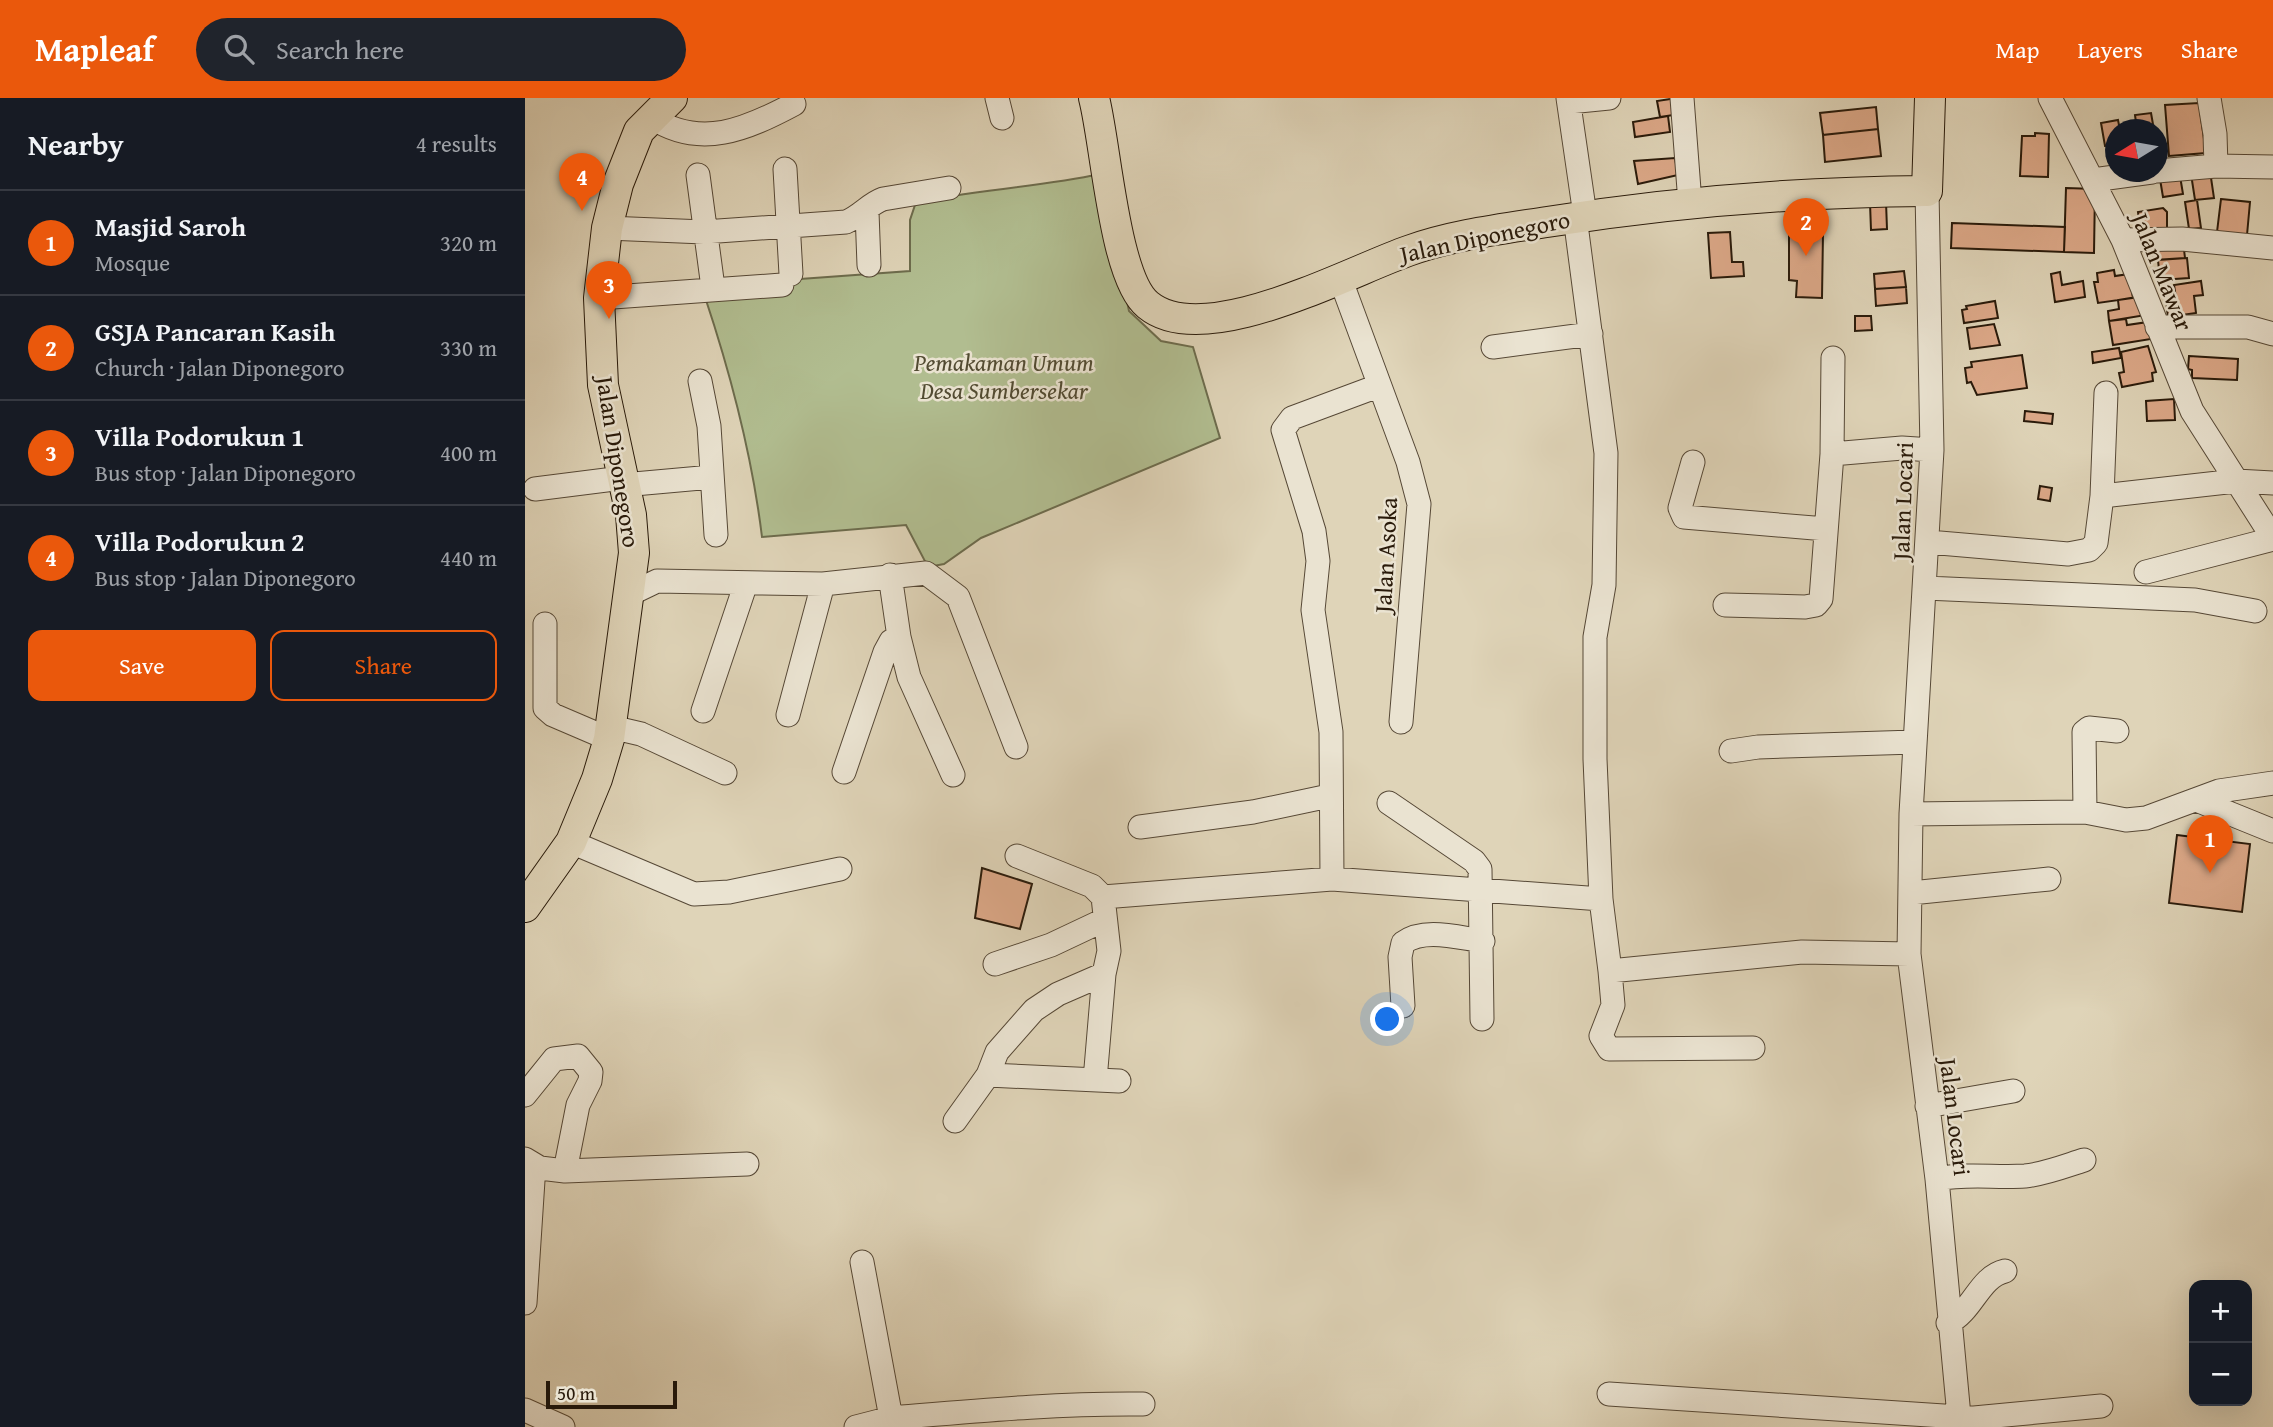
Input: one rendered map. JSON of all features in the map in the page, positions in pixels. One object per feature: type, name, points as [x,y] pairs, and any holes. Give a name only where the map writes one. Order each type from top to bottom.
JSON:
[{"type":"main road","name":"Jalan Diponegoro","points":[[1094,98],[1124,260],[1136,293],[1161,314],[1208,320],[1283,301],[1410,250],[1493,230],[1689,203],[1861,192],[1927,191]]},
{"type":"main road","points":[[1927,191],[1930,98]]},
{"type":"main road","name":"Jalan Diponegoro","points":[[525,907],[571,842],[597,779],[610,733],[635,554],[603,385],[599,298],[607,228],[630,151],[639,131],[661,108]]},
{"type":"street","points":[[1609,98],[1568,100],[1591,334],[1606,453],[1604,585],[1595,637],[1595,759],[1601,899],[1613,1005],[1601,1036],[1609,1049],[1753,1048]]},
{"type":"street","points":[[1682,98],[1689,203]]},
{"type":"street","name":"Jalan Mawar","points":[[2050,98],[2123,240],[2192,411],[2273,539]]},
{"type":"street","points":[[2209,98],[2215,134],[2216,166]]},
{"type":"street","points":[[661,108],[678,132],[719,133],[757,123],[794,104]]},
{"type":"street","points":[[2168,170],[2216,166],[2273,167]]},
{"type":"street","points":[[599,298],[786,279],[788,224],[785,169]]},
{"type":"street","points":[[698,175],[712,280]]},
{"type":"street","points":[[2092,180],[2105,178]]},
{"type":"street","points":[[607,228],[704,232],[846,222],[867,212],[875,202],[883,199],[949,188]]},
{"type":"street","name":"Jalan Locari","points":[[1927,191],[1932,450],[1911,814],[1909,954],[1937,1179],[1959,1422]]},
{"type":"street","points":[[867,212],[869,265]]},
{"type":"street","points":[[2123,240],[2182,239],[2273,248]]},
{"type":"street","name":"Jalan Asoka","points":[[1340,278],[1408,463],[1419,505],[1401,722]]},
{"type":"street","points":[[2157,327],[2248,327],[2273,334]]},
{"type":"street","points":[[1493,347],[1591,334]]},
{"type":"street","points":[[1725,605],[1816,606],[1824,588],[1832,454],[1833,358]]},
{"type":"street","points":[[700,381],[707,410],[716,535]]},
{"type":"street","points":[[1332,879],[1329,796],[1331,732],[1313,610],[1318,561],[1314,530],[1283,430],[1292,418],[1378,386]]},
{"type":"street","points":[[1928,542],[2068,554],[2081,552],[2096,543],[2102,496],[2106,393]]},
{"type":"street","points":[[1832,454],[1902,448],[1932,450]]},
{"type":"street","points":[[1693,462],[1680,508],[1684,517],[1826,529]]},
{"type":"street","points":[[2102,496],[2230,473],[2273,483]]},
{"type":"street","points":[[535,489],[712,477]]},
{"type":"street","points":[[2146,572],[2273,539]]},
{"type":"street","points":[[635,554],[657,580]]},
{"type":"street","points":[[628,595],[657,580],[823,584],[926,573],[958,597],[1016,747]]},
{"type":"street","points":[[890,575],[899,637],[916,696],[953,775]]},
{"type":"street","points":[[703,711],[746,583]]},
{"type":"street","points":[[788,715],[823,584]]},
{"type":"street","points":[[1925,588],[2195,600],[2255,611]]},
{"type":"street","points":[[545,624],[545,708],[553,715],[610,733],[641,734],[725,773]]},
{"type":"street","points":[[844,772],[885,652],[891,641],[899,637]]},
{"type":"street","points":[[2085,812],[2084,732],[2089,728],[2117,731]]},
{"type":"street","points":[[1731,751],[1758,747],[1915,742]]},
{"type":"street","points":[[1911,814],[2085,812],[2136,819],[2199,801],[2219,791],[2273,783]]},
{"type":"street","points":[[1140,827],[1253,811],[1329,796]]},
{"type":"street","points":[[2199,801],[2273,831]]},
{"type":"street","points":[[1389,803],[1474,861],[1482,873],[1482,1019]]},
{"type":"street","points":[[571,842],[694,894],[729,892],[840,869]]},
{"type":"street","points":[[1017,856],[1092,886],[1103,897],[1109,951],[1104,974],[1095,1080]]},
{"type":"street","points":[[1103,897],[1332,879],[1601,899]]},
{"type":"street","points":[[1911,893],[2049,879]]},
{"type":"street","points":[[995,964],[1051,945],[1104,920]]},
{"type":"street","points":[[1403,1006],[1400,957],[1403,943],[1412,936],[1428,934],[1483,941]]},
{"type":"street","points":[[1610,971],[1802,952],[1909,954]]},
{"type":"street","points":[[955,1121],[988,1075],[997,1052],[1034,1010],[1058,994],[1104,974]]},
{"type":"street","points":[[525,1095],[554,1059],[578,1056],[591,1072],[578,1105],[565,1171]]},
{"type":"street","points":[[988,1075],[1119,1081]]},
{"type":"street","points":[[1927,1106],[2013,1091]]},
{"type":"street","points":[[1937,1179],[1983,1174],[1993,1177],[2027,1176],[2084,1160]]},
{"type":"street","points":[[525,1303],[529,1162],[565,1171],[747,1164]]},
{"type":"street","points":[[862,1262],[891,1418]]},
{"type":"street","points":[[1948,1323],[1965,1312],[1991,1276],[2005,1271]]},
{"type":"street","points":[[1609,1394],[1959,1422],[2101,1406]]},
{"type":"street","points":[[856,1427],[891,1418],[976,1409],[1094,1403],[1143,1404]]},
{"type":"street","points":[[525,1410],[563,1427]]},
{"type":"green space","name":"Pemakaman Umum Desa Sumbersekar","points":[[1100,174],[1129,311],[1161,341],[1193,347],[1220,438],[981,538],[944,564],[928,567],[906,525],[762,537],[753,476],[739,416],[705,297],[664,289],[910,271],[910,220],[916,202]]},
{"type":"building","points":[[1677,98],[1680,114],[1660,117],[1657,101]]},
{"type":"building","points":[[2199,103],[2206,153],[2169,156],[2165,105]]},
{"type":"building","points":[[1876,107],[1878,129],[1823,135],[1820,113]]},
{"type":"building","points":[[2151,113],[2152,119],[2136,119],[2135,115]]},
{"type":"building","points":[[1668,116],[1670,132],[1635,137],[1633,122]]},
{"type":"building","points":[[2105,122],[2105,146],[2101,123]]},
{"type":"building","points":[[1878,129],[1881,156],[1825,162],[1823,135]]},
{"type":"building","points":[[2035,133],[2049,134],[2048,177],[2020,176],[2022,136],[2035,136]]},
{"type":"building","points":[[1675,158],[1678,175],[1638,184],[1634,161]]},
{"type":"building","points":[[2179,170],[2183,194],[2163,197],[2160,182],[2168,182],[2168,172]]},
{"type":"building","points":[[2210,171],[2214,198],[2195,200],[2191,174]]},
{"type":"building","points":[[2066,188],[2095,189],[2094,253],[2064,252]]},
{"type":"building","points":[[2221,199],[2250,202],[2247,235],[2217,232]]},
{"type":"building","points":[[2197,200],[2201,228],[2189,229],[2185,202]]},
{"type":"building","points":[[1886,202],[1887,229],[1871,230],[1870,203]]},
{"type":"building","points":[[2163,208],[2167,212],[2167,229],[2141,233],[2138,212]]},
{"type":"building","points":[[1952,223],[2065,227],[2064,252],[1951,248]]},
{"type":"building","points":[[1730,232],[1732,262],[1743,262],[1744,276],[1711,278],[1708,233]]},
{"type":"building","points":[[1789,233],[1823,233],[1822,298],[1796,297],[1797,281],[1789,280]]},
{"type":"building","points":[[2183,241],[2185,258],[2154,260],[2152,243]]},
{"type":"building","points":[[2187,258],[2189,278],[2160,280],[2158,260]]},
{"type":"building","points":[[2114,270],[2115,276],[2129,274],[2133,298],[2098,303],[2094,282],[2098,282],[2097,273]]},
{"type":"building","points":[[1904,271],[1906,287],[1875,289],[1874,274]]},
{"type":"building","points":[[2060,272],[2062,285],[2083,281],[2085,297],[2055,302],[2051,274]]},
{"type":"building","points":[[2201,281],[2203,295],[2194,296],[2196,313],[2168,317],[2166,300],[2176,298],[2174,285]]},
{"type":"building","points":[[1906,287],[1907,303],[1876,306],[1875,289]]},
{"type":"building","points":[[2143,296],[2146,315],[2109,321],[2108,311],[2119,309],[2118,300]]},
{"type":"building","points":[[1995,301],[1998,318],[1964,323],[1962,310],[1967,309],[1966,306]]},
{"type":"building","points":[[1855,316],[1871,316],[1872,330],[1855,331]]},
{"type":"building","points":[[2126,319],[2127,325],[2148,322],[2151,339],[2113,345],[2109,321]]},
{"type":"building","points":[[1994,324],[2000,345],[1970,349],[1967,328]]},
{"type":"building","points":[[2148,346],[2156,372],[2152,373],[2153,381],[2122,387],[2119,373],[2124,372],[2121,352]]},
{"type":"building","points":[[2119,348],[2121,358],[2093,363],[2092,352]]},
{"type":"building","points":[[2022,355],[2027,388],[1977,395],[1971,382],[1967,383],[1965,368],[1972,367],[1971,362]]},
{"type":"building","points":[[2189,356],[2238,359],[2237,380],[2192,378],[2192,370],[2188,369]]},
{"type":"building","points":[[2174,399],[2175,420],[2147,421],[2146,401]]},
{"type":"building","points":[[2025,411],[2053,414],[2052,424],[2024,421]]},
{"type":"building","points":[[2040,486],[2052,488],[2050,501],[2038,499]]},
{"type":"building","points":[[2177,835],[2250,844],[2242,912],[2169,903]]},
{"type":"building","points":[[982,868],[1032,884],[1020,929],[975,918]]},
{"type":"place","name":"Villa Podorukun 2","points":[[582,211]]},
{"type":"place","name":"GSJA Pancaran Kasih","points":[[1806,256]]},
{"type":"place","name":"Villa Podorukun 1","points":[[609,319]]},
{"type":"place","name":"Masjid Saroh","points":[[2210,873]]}]
